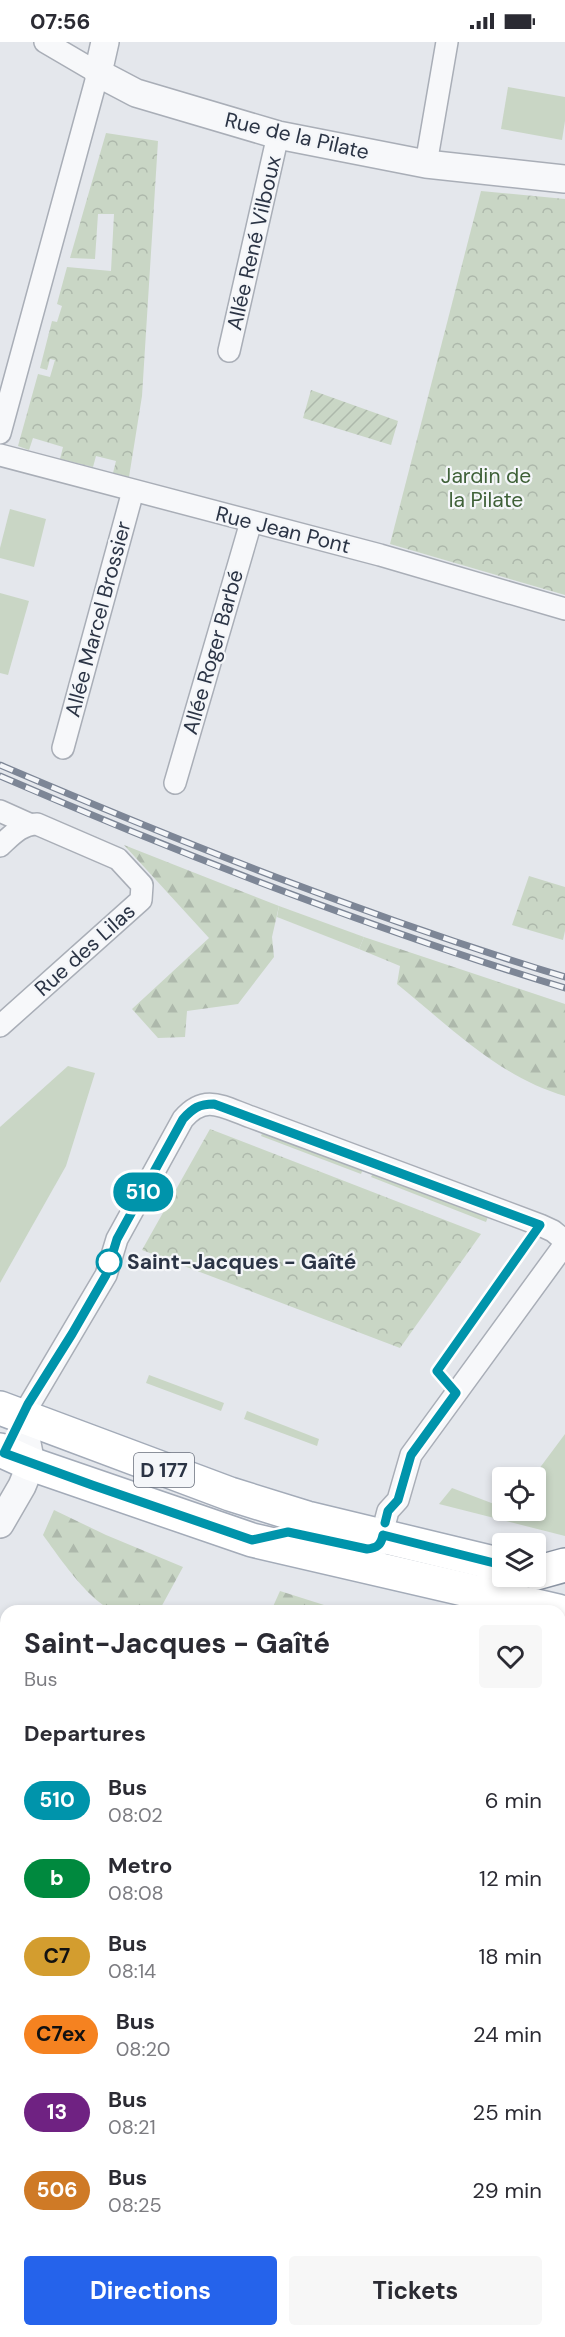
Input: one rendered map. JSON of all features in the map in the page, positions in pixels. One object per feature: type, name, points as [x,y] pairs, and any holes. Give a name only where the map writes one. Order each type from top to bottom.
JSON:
[{"type":"main road","name":"D 177","points":[[12,1443],[194,1501],[307,1518],[492,1562]]},
{"type":"main road","points":[[12,1443],[252,1540],[488,1602],[512,1605]]},
{"type":"main road","points":[[546,1570],[565,1564]]},
{"type":"main road","points":[[546,1575],[565,1579]]},
{"type":"street","name":"Rue de la Pilate","points":[[45,42],[136,93],[279,135],[426,164],[565,179]]},
{"type":"street","points":[[0,433],[105,42]]},
{"type":"street","points":[[426,164],[447,42]]},
{"type":"street","name":"Allée René Vilboux","points":[[229,351],[279,135]]},
{"type":"street","name":"Rue Jean Pont","points":[[0,455],[391,558],[565,609]]},
{"type":"street","name":"Allée Marcel Brossier","points":[[63,747],[133,491]]},
{"type":"street","name":"Allée Roger Barbé","points":[[175,783],[251,522]]},
{"type":"street","name":"Rue des Lilas","points":[[0,811],[29,824],[37,824],[118,859],[142,885],[141,900],[0,1026]]},
{"type":"street","points":[[0,846],[16,831],[29,824]]},
{"type":"street","points":[[0,1524],[22,1486],[12,1443],[106,1275],[113,1247],[183,1119],[194,1107],[214,1104],[540,1225],[553,1231],[565,1243],[411,1455],[398,1500],[388,1511],[379,1545],[374,1549],[367,1549],[288,1532],[252,1540]]},
{"type":"green space","points":[[508,87],[565,97],[562,140],[501,129]]},
{"type":"green space","points":[[106,133],[158,141],[142,396],[129,477],[113,473],[116,461],[96,456],[93,467],[60,459],[63,447],[33,438],[29,450],[18,446],[38,374],[50,377],[55,360],[50,359],[47,370],[40,368],[52,321],[57,322],[62,306],[57,304],[67,267],[111,271],[114,214],[98,214],[95,259],[70,258]]},
{"type":"green space","name":"Jardin de la Pilate","points":[[481,191],[565,199],[565,595],[390,544]]},
{"type":"green space","points":[[311,390],[398,421],[391,445],[303,418]]},
{"type":"green space","points":[[10,509],[46,519],[34,567],[0,558],[0,548]]},
{"type":"green space","points":[[0,593],[29,601],[8,675],[0,673]]},
{"type":"green space","points":[[124,845],[279,906],[272,937],[274,957],[238,1004],[187,1011],[185,1037],[158,1038],[132,1009],[209,938]]},
{"type":"green space","points":[[529,876],[565,887],[563,940],[512,925]]},
{"type":"green space","points":[[279,906],[364,937],[359,949],[277,917]]},
{"type":"green space","points":[[364,937],[565,1004],[565,1096],[518,1077],[455,1033],[397,984],[400,966],[359,949]]},
{"type":"green space","points":[[68,1066],[95,1073],[66,1166],[0,1283],[0,1127]]},
{"type":"green space","points":[[210,1129],[481,1234],[400,1348],[142,1250]]},
{"type":"green space","points":[[263,1131],[363,1169],[361,1174],[261,1136]]},
{"type":"green space","points":[[373,1173],[488,1217],[486,1222],[371,1177]]},
{"type":"green space","points":[[149,1375],[224,1403],[221,1411],[146,1383]]},
{"type":"green space","points":[[247,1411],[319,1439],[317,1446],[244,1419]]},
{"type":"green space","points":[[565,1434],[565,1536],[506,1521],[546,1521],[546,1467],[540,1467]]},
{"type":"green space","points":[[452,1488],[492,1503],[492,1517],[439,1504]]},
{"type":"green space","points":[[54,1510],[106,1535],[183,1567],[162,1605],[103,1605],[87,1591],[66,1567],[43,1535]]},
{"type":"green space","points":[[280,1591],[324,1605],[274,1605]]},
{"type":"railway","points":[[0,765],[139,823],[350,905],[565,977]]},
{"type":"railway","points":[[0,776],[139,835],[280,890],[421,941],[565,988]]},
{"type":"bus line","name":"510","points":[[385,1523],[388,1511],[398,1500],[411,1455],[456,1393],[437,1371],[540,1225],[251,1117],[214,1104],[200,1104],[183,1119],[113,1247],[106,1275],[28,1404],[4,1453],[252,1540],[288,1532],[374,1549],[381,1542],[383,1535],[492,1562]]},
{"type":"place","name":"Saint-Jacques - Gaîté","points":[[109,1262]]}]
